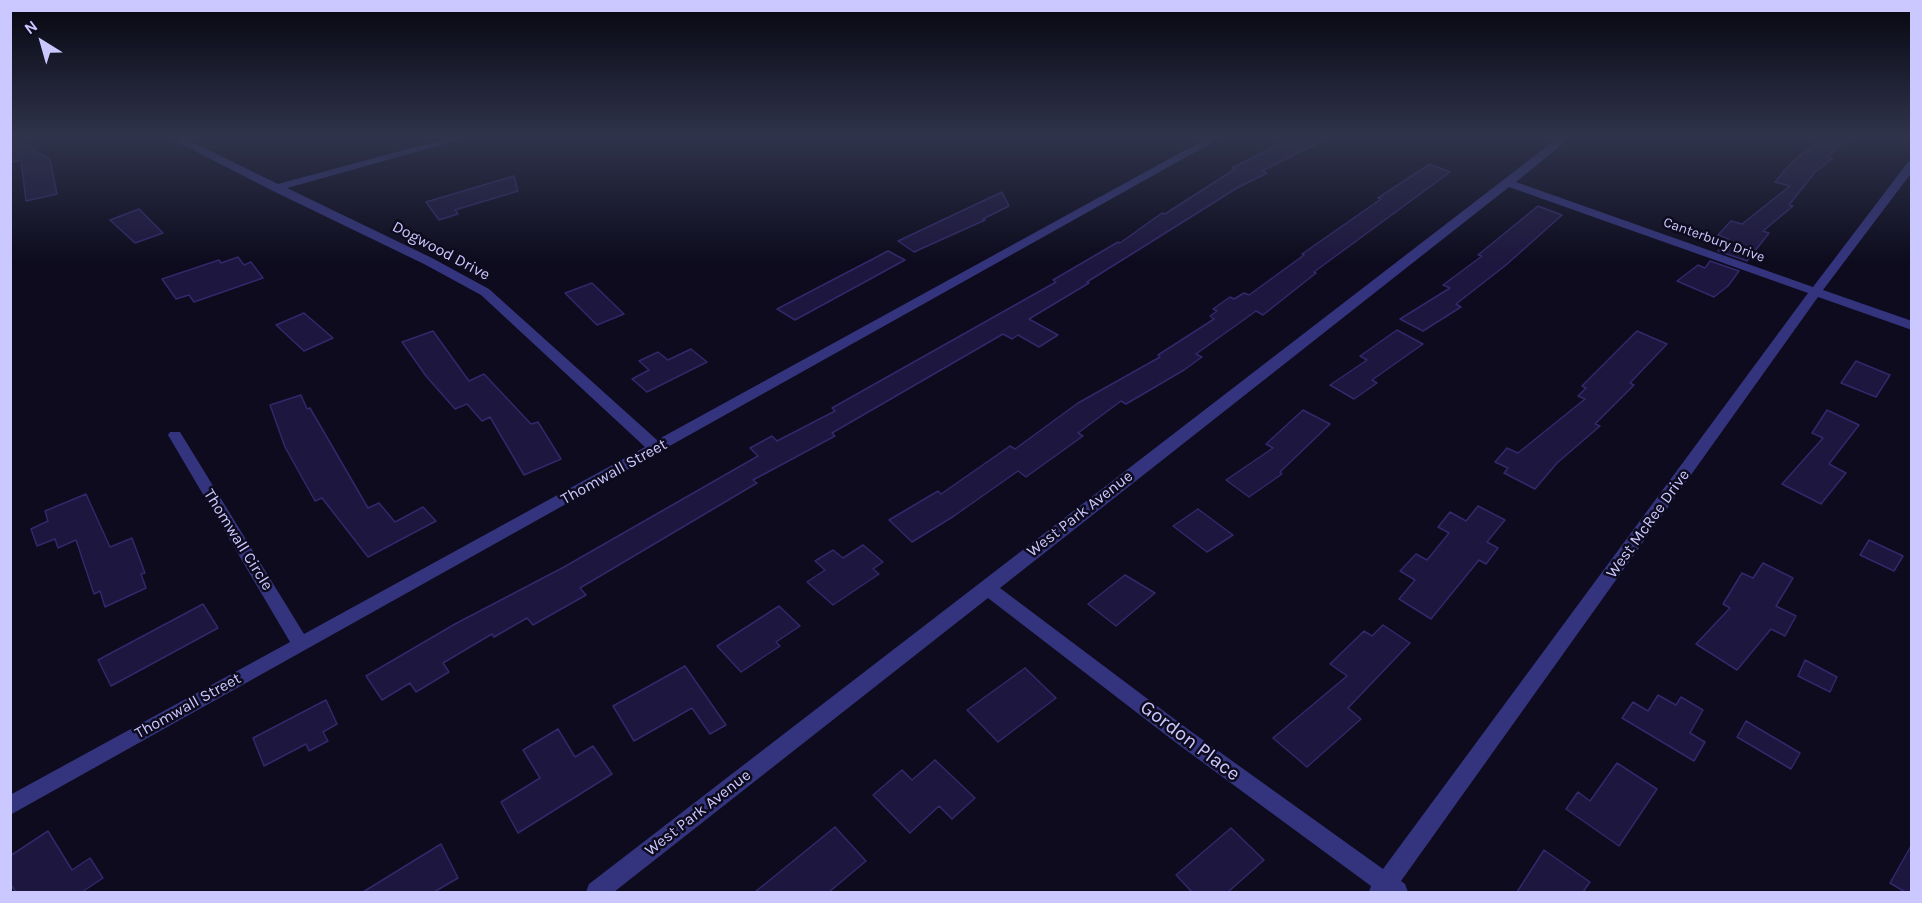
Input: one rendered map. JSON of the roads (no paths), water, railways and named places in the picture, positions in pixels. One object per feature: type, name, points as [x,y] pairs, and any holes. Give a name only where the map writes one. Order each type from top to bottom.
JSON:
[{"type":"street","name":"Dogwood Drive","points":[[257,179],[428,261],[485,292],[656,448]]},
{"type":"street","points":[[275,188],[308,179]]},
{"type":"street","name":"Thomwall Street","points":[[10,806],[1141,179]]},
{"type":"street","name":"West Park Avenue","points":[[597,892],[1510,179]]},
{"type":"street","name":"West McRee Drive","points":[[1388,890],[1815,292],[1900,179]]},
{"type":"street","name":"Canterbury Drive","points":[[1506,182],[1911,326]]},
{"type":"street","name":"Thomwall Circle","points":[[175,435],[301,644]]},
{"type":"street","name":"Gordon Place","points":[[986,587],[1388,890]]}]
